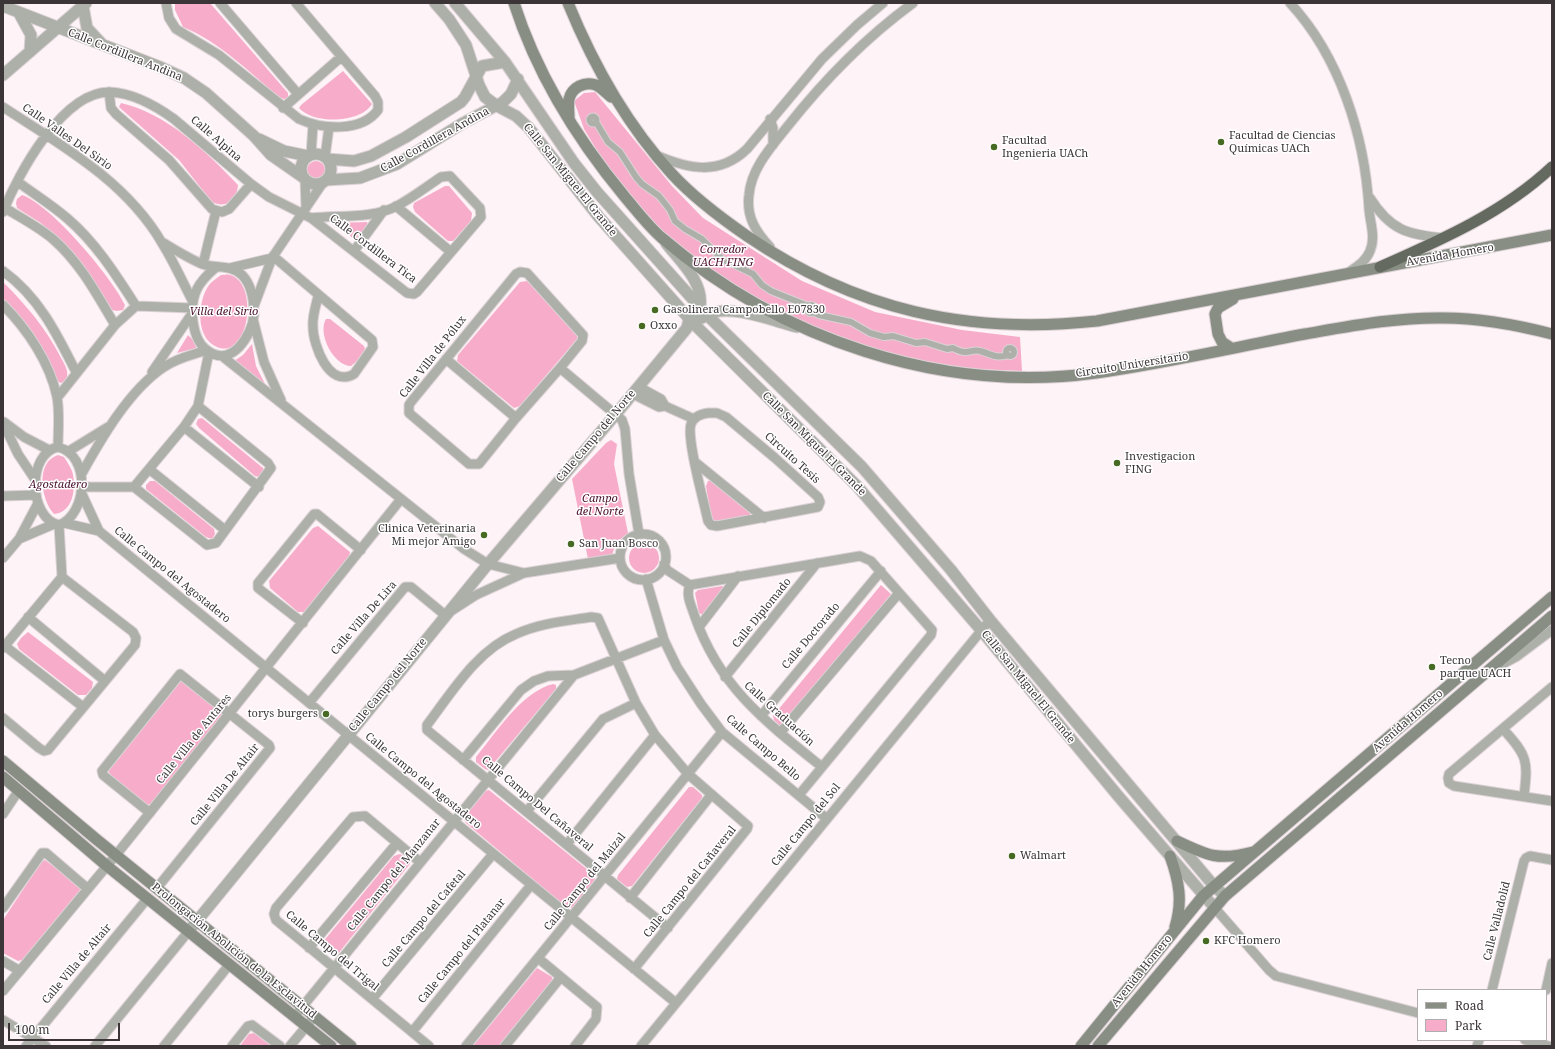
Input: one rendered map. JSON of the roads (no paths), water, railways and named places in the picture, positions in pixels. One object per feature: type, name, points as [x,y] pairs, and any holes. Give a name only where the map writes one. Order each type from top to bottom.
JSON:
[{"type":"highway","points":[[1380,267],[1445,238],[1504,204],[1552,167]]},
{"type":"main road","name":"Circuito Universitario","points":[[514,3],[540,66],[570,121],[608,176],[660,236],[734,290],[803,329],[858,350],[940,370],[1002,376],[1094,373],[1358,325],[1410,319],[1445,318],[1477,320],[1552,334]]},
{"type":"main road","points":[[568,3],[597,67],[624,110],[656,155],[673,175],[708,207],[780,258],[830,284],[855,294],[904,309],[978,323],[1038,326],[1097,321],[1348,273]]},
{"type":"main road","points":[[570,121],[568,104],[571,94],[582,84],[597,86],[624,110]]},
{"type":"main road","name":"Avenida Homero","points":[[1348,273],[1552,235]]},
{"type":"main road","points":[[1231,348],[1222,342],[1218,334],[1216,310],[1240,294]]},
{"type":"main road","name":"Avenida Homero","points":[[1081,1046],[1203,896],[1552,597]]},
{"type":"main road","name":"Avenida Homero","points":[[1098,1046],[1214,907],[1225,896],[1552,616]]},
{"type":"main road","name":"Prolongación Abolición de la Esclavitud","points":[[3,761],[351,1046]]},
{"type":"main road","name":"Prolongación Abolición de la Esclavitud","points":[[3,777],[107,866],[331,1046]]},
{"type":"main road","points":[[1177,841],[1213,856],[1232,857],[1259,848]]},
{"type":"main road","points":[[1170,856],[1178,877],[1180,898],[1178,917],[1174,932]]},
{"type":"street","points":[[166,3],[169,18],[176,29],[219,55],[283,108],[299,119],[313,125],[329,127],[362,121],[375,114],[379,106],[375,96],[296,3]]},
{"type":"street","points":[[220,3],[298,94]]},
{"type":"street","name":"Calle San Miguel El Grande","points":[[435,3],[449,20],[466,46],[478,84],[485,97],[497,106],[516,116],[529,128],[598,216],[690,324],[845,473],[981,630],[1119,797],[1214,907]]},
{"type":"street","name":"Calle San Miguel El Grande","points":[[455,3],[518,79],[586,178],[703,311],[862,467],[951,570],[990,620],[1214,886],[1225,896]]},
{"type":"street","points":[[656,155],[690,167],[710,167],[721,165],[742,154],[822,59],[857,25],[883,3]]},
{"type":"street","points":[[780,258],[760,237],[753,226],[748,202],[754,176],[773,145],[835,70],[865,40],[912,3]]},
{"type":"street","points":[[1290,3],[1315,34],[1336,72],[1353,117],[1369,197],[1373,244],[1365,260],[1348,273]]},
{"type":"street","points":[[3,75],[84,5]]},
{"type":"street","points":[[84,5],[87,28],[103,45]]},
{"type":"street","name":"Calle Cordillera Andina","points":[[3,6],[184,78],[206,94],[254,136],[271,156],[304,179]]},
{"type":"street","points":[[19,13],[30,32],[30,52]]},
{"type":"street","points":[[283,108],[341,57]]},
{"type":"street","points":[[310,155],[319,154],[326,158],[362,159],[390,147],[461,102],[469,91],[480,68],[486,64],[505,62]]},
{"type":"street","points":[[497,106],[511,94],[518,79]]},
{"type":"street","points":[[109,92],[111,108],[116,114],[169,160],[207,205],[216,211],[222,212],[229,209],[251,184]]},
{"type":"street","name":"Calle Alpina","points":[[4,210],[44,134],[75,105],[94,95],[109,92],[131,96],[161,110],[195,136],[251,184],[276,200],[307,213]]},
{"type":"street","name":"Calle Cordillera Andina","points":[[325,181],[350,180],[386,169],[469,120],[497,106]]},
{"type":"street","name":"Calle Valles Del Sirio","points":[[3,107],[90,165],[119,190],[162,242],[193,308]]},
{"type":"street","points":[[770,119],[773,128],[773,145]]},
{"type":"street","points":[[596,122],[608,142],[620,152],[642,184],[659,196],[670,210],[675,221],[686,230],[702,238],[722,259],[753,274],[762,285],[771,292],[808,306],[808,312],[850,322],[870,333],[884,337],[893,336],[916,343],[925,342],[947,349],[953,348],[962,353],[978,350],[991,357],[1002,357],[1008,355]]},
{"type":"street","points":[[307,213],[304,179],[301,166],[310,155],[313,125]]},
{"type":"street","points":[[222,356],[237,350],[249,334],[254,308],[272,257],[307,213],[330,175],[331,168],[326,158],[329,127]]},
{"type":"street","name":"Calle Cordillera Andina","points":[[254,136],[284,151],[310,155]]},
{"type":"street","name":"Calle Cordillera Tica","points":[[450,176],[480,208],[482,214],[417,292],[411,294],[307,213],[357,215],[384,210],[396,206],[441,177],[450,176]]},
{"type":"street","points":[[304,179],[312,183],[325,181]]},
{"type":"street","points":[[18,182],[67,218],[82,232],[112,270],[136,306]]},
{"type":"street","points":[[1369,197],[1381,216],[1400,230],[1416,235],[1445,238]]},
{"type":"street","points":[[396,206],[451,252]]},
{"type":"street","points":[[4,210],[54,240],[74,261],[92,284],[115,325]]},
{"type":"street","points":[[354,251],[384,210]]},
{"type":"street","points":[[203,264],[216,211]]},
{"type":"street","points":[[660,236],[696,282],[703,311],[720,310],[740,312],[803,329]]},
{"type":"street","name":"Calle Valles Del Sirio","points":[[162,242],[186,257],[215,268]]},
{"type":"street","points":[[134,487],[184,427],[198,406],[208,351],[196,331],[193,308],[197,288],[215,268],[230,268],[272,257]]},
{"type":"street","points":[[272,257],[373,342],[373,347],[354,374],[346,378],[335,375],[326,365],[317,350],[313,326],[318,296]]},
{"type":"street","points":[[230,268],[243,276],[249,286],[254,308]]},
{"type":"street","points":[[3,271],[25,288],[37,304],[59,338],[76,372]]},
{"type":"street","name":"Calle Villa de Pólux","points":[[524,272],[527,274],[583,334],[582,341],[560,368],[516,418],[482,462],[474,465],[469,464],[409,413],[409,405],[516,274],[524,272]]},
{"type":"street","points":[[3,305],[24,327],[46,368],[57,398],[58,447]]},
{"type":"street","points":[[57,398],[76,372],[115,325],[136,306],[193,308]]},
{"type":"street","points":[[81,475],[109,427],[148,379],[193,308]]},
{"type":"street","name":"Calle Campo del Norte","points":[[95,1046],[445,615],[616,414],[690,324],[703,311]]},
{"type":"street","points":[[253,319],[264,362],[282,403]]},
{"type":"street","points":[[148,379],[164,366],[179,358],[208,351],[222,356],[464,550],[488,564],[524,573]]},
{"type":"street","points":[[446,359],[516,418]]},
{"type":"street","points":[[560,368],[622,420],[625,429],[629,474],[639,534]]},
{"type":"street","points":[[636,390],[661,399],[665,406],[694,419]]},
{"type":"street","points":[[81,489],[134,487],[207,545],[216,543],[270,472],[271,468],[268,463],[198,406]]},
{"type":"street","name":"Circuito Tesis","points":[[708,413],[717,413],[726,417],[775,458],[818,497],[820,502],[816,508],[718,526],[711,525],[708,521],[690,442],[690,428],[694,419],[699,415],[708,413]]},
{"type":"street","points":[[3,422],[24,437],[49,450]]},
{"type":"street","points":[[3,422],[18,454],[36,481]]},
{"type":"street","points":[[69,450],[109,427]]},
{"type":"street","points":[[184,427],[259,487]]},
{"type":"street","points":[[19,539],[59,524],[74,511],[81,489],[81,475],[79,467],[69,450],[58,447],[49,450],[40,463],[36,481],[37,499],[43,514],[59,524]]},
{"type":"street","points":[[695,462],[764,518]]},
{"type":"street","points":[[150,469],[225,530]]},
{"type":"street","name":"Calle Campo del Agostadero","points":[[81,489],[99,531],[676,1003]]},
{"type":"street","points":[[3,496],[37,499]]},
{"type":"street","points":[[3,558],[19,539],[37,499]]},
{"type":"street","name":"Calle Villa de Antares","points":[[3,991],[267,669],[402,499]]},
{"type":"street","points":[[303,623],[258,588],[258,583],[314,514],[317,514],[361,550]]},
{"type":"street","points":[[59,524],[62,577],[4,647],[83,707]]},
{"type":"street","name":"Calle Campo del Agostadero","points":[[59,524],[99,531]]},
{"type":"street","points":[[658,574],[664,564],[666,556],[662,544],[652,536],[639,534],[627,540],[623,545],[620,558],[626,572],[631,576],[646,579],[658,574],[664,575],[689,587],[738,576],[860,556],[867,558],[881,571],[930,628],[932,632],[800,796]]},
{"type":"street","points":[[445,615],[476,595],[524,573],[620,558]]},
{"type":"street","name":"Calle Diplomado","points":[[725,677],[817,563]]},
{"type":"street","points":[[664,564],[666,570],[689,587]]},
{"type":"street","name":"Calle Doctorado","points":[[761,716],[881,571]]},
{"type":"street","points":[[699,627],[738,576]]},
{"type":"street","points":[[3,718],[39,748],[46,751],[51,747],[135,645],[135,635],[62,577]]},
{"type":"street","name":"Calle Campo Bello","points":[[646,579],[664,640],[685,682],[722,732],[826,818]]},
{"type":"street","name":"Calle Villa De Lira","points":[[309,703],[405,586],[411,587],[445,615]]},
{"type":"street","name":"Calle Graduación","points":[[689,587],[691,604],[699,627],[725,677],[742,697],[780,734],[822,767]]},
{"type":"street","points":[[780,734],[899,593]]},
{"type":"street","name":"Calle Campo del Cañaveral","points":[[427,730],[427,725],[477,662],[492,648],[516,634],[544,625],[595,617],[600,620],[636,703],[655,735],[688,774],[711,796],[747,824],[747,829],[634,969]]},
{"type":"street","points":[[28,618],[105,681]]},
{"type":"street","name":"Calle Campo del Sol","points":[[641,1046],[826,818],[990,620]]},
{"type":"street","points":[[1483,674],[1509,661],[1552,630]]},
{"type":"street","points":[[463,760],[527,685],[542,678],[574,675],[664,640]]},
{"type":"street","name":"Calle Villa De Altair","points":[[150,813],[103,775],[102,771],[178,675],[181,674],[269,745],[269,749],[157,888]]},
{"type":"street","name":"Calle Campo del Manzanar","points":[[294,1017],[574,675]]},
{"type":"street","points":[[1550,692],[1449,774],[1448,780],[1454,786],[1552,801]]},
{"type":"street","points":[[527,811],[603,719],[636,703]]},
{"type":"street","points":[[1503,729],[1519,747],[1525,759],[1526,772],[1524,796]]},
{"type":"street","name":"Calle Campo Del Cañaveral","points":[[427,730],[668,928]]},
{"type":"street","name":"Calle Campo del Maizal","points":[[466,1046],[722,732]]},
{"type":"street","points":[[566,844],[655,735]]},
{"type":"street","points":[[3,814],[19,790]]},
{"type":"street","points":[[630,898],[711,796]]},
{"type":"street","name":"Calle Campo del Trigal","points":[[420,862],[365,816],[353,817],[274,910],[276,920],[429,1046]]},
{"type":"street","points":[[309,948],[397,843]]},
{"type":"street","points":[[3,908],[42,853],[46,853],[88,889]]},
{"type":"street","name":"Calle Campo del Cafetal","points":[[372,999],[493,854]]},
{"type":"street","name":"Calle Valladolid","points":[[1492,989],[1526,858],[1530,856],[1552,860]]},
{"type":"street","name":"Calle Campo del Platanar","points":[[412,1032],[531,884]]},
{"type":"street","name":"Calle Villa de Altair","points":[[26,1046],[148,899]]},
{"type":"street","points":[[1214,907],[1276,976],[1417,1013]]},
{"type":"street","points":[[538,958],[597,1007],[596,1019],[575,1046]]},
{"type":"street","points":[[3,961],[20,971]]},
{"type":"street","points":[[1546,989],[1552,963]]},
{"type":"street","points":[[164,1046],[229,965]]},
{"type":"street","points":[[505,1046],[561,977]]},
{"type":"street","points":[[290,1046],[315,1016]]},
{"type":"street","points":[[3,1020],[46,1046]]},
{"type":"street","points":[[232,1046],[248,1026],[254,1025],[280,1046]]},
{"type":"street","points":[[1531,1041],[1549,1046]]},
{"type":"place","name":"Facultad de Ciencias Químicas UACh","points":[[1221,142]]},
{"type":"place","name":"Facultad Ingenieria UACh","points":[[994,147]]},
{"type":"place","name":"Gasolinera Campobello E07830","points":[[655,310]]},
{"type":"place","name":"Oxxo","points":[[642,326]]},
{"type":"place","name":"Investigacion FING","points":[[1117,463]]},
{"type":"place","name":"Clinica Veterinaria Mi mejor Amigo","points":[[484,535]]},
{"type":"place","name":"San Juan Bosco","points":[[571,544]]},
{"type":"place","name":"Tecno parque UACH","points":[[1432,667]]},
{"type":"place","name":"torys burgers","points":[[326,714]]},
{"type":"place","name":"Walmart","points":[[1012,856]]},
{"type":"place","name":"KFC Homero","points":[[1206,941]]},
{"type":"park label","name":"Corredor UACH FING","points":[[723,256]]},
{"type":"park label","name":"Villa del Sirio","points":[[224,312]]},
{"type":"park label","name":"Agostadero","points":[[58,485]]},
{"type":"park label","name":"Campo del Norte","points":[[600,505]]}]
